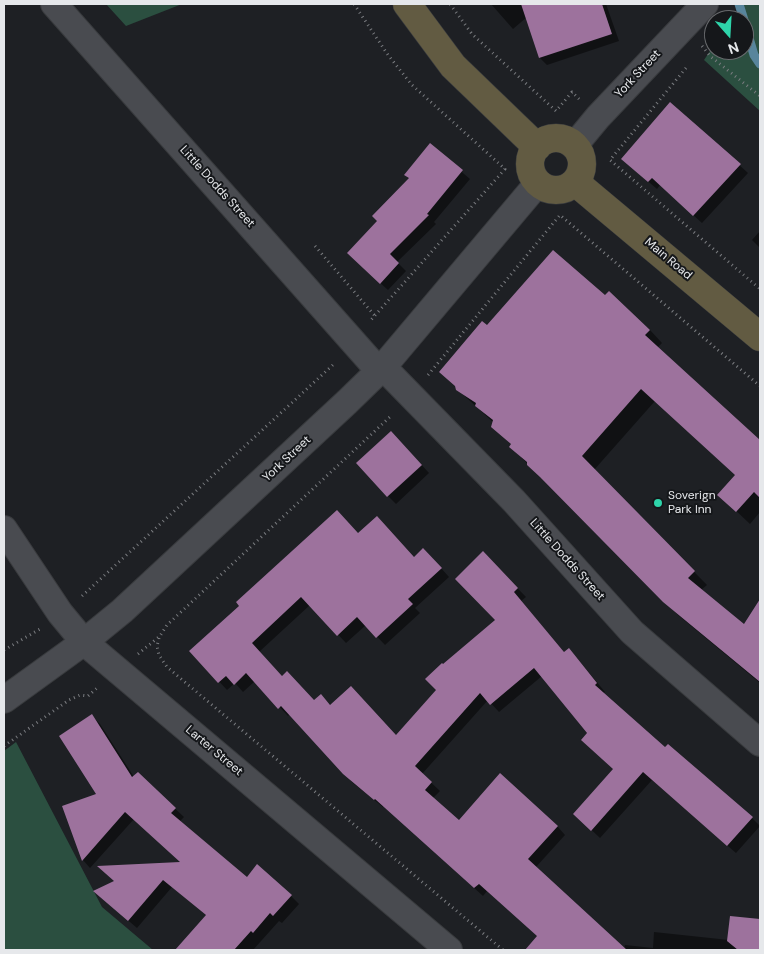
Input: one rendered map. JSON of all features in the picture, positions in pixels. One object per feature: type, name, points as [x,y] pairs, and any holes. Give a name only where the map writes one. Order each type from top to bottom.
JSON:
[{"type":"main road","points":[[407,4],[453,66],[537,147]]},
{"type":"main road","points":[[555,138],[565,140],[574,146],[579,154],[581,163],[580,173],[574,182],[560,189],[548,188],[538,183],[532,175],[530,165],[531,155],[537,147],[545,140],[555,138]]},
{"type":"main road","name":"Main Road","points":[[574,182],[596,198],[760,337]]},
{"type":"street","name":"Little Dodds Street","points":[[54,4],[354,342],[411,395],[514,501],[632,632],[760,743]]},
{"type":"street","name":"York Street","points":[[574,146],[598,116],[701,8]]},
{"type":"street","name":"York Street","points":[[4,700],[84,642],[122,611],[381,369],[538,183]]},
{"type":"street","name":"Larter Street","points":[[4,529],[60,613],[84,642],[449,950]]},
{"type":"path","points":[[4,650],[42,628],[80,597],[335,363],[374,316],[505,170],[412,85],[388,55],[354,4]]},
{"type":"path","points":[[450,4],[472,34],[556,111],[572,92],[624,142]]},
{"type":"path","points":[[701,8],[699,38],[703,47],[710,56],[760,96]]},
{"type":"path","points":[[697,54],[703,47]]},
{"type":"path","points":[[691,61],[610,160],[760,289]]},
{"type":"path","points":[[503,950],[167,667],[162,661],[158,650],[160,636],[167,625],[398,410],[560,215],[760,386]]},
{"type":"path","points":[[315,246],[374,316]]},
{"type":"path","points":[[4,746],[69,700],[80,695],[88,696],[160,636]]},
{"type":"green space","points":[[106,4],[182,4],[126,26]]},
{"type":"green space","points":[[745,4],[760,4],[760,111],[704,60],[754,60],[754,10],[740,10]]},
{"type":"green space","points":[[16,742],[102,907],[153,950],[4,950],[4,751]]},
{"type":"building","points":[[521,4],[602,4],[612,34],[539,58]]},
{"type":"building","points":[[670,102],[741,164],[693,216],[652,178],[648,182],[621,159]]},
{"type":"building","points":[[430,143],[463,170],[427,214],[429,215],[390,254],[399,263],[380,284],[347,253],[377,221],[372,216],[409,178],[404,175]]},
{"type":"building","points":[[553,250],[605,295],[609,291],[650,330],[645,335],[760,440],[760,498],[754,492],[736,512],[717,495],[735,475],[641,389],[582,456],[695,571],[688,578],[744,624],[760,599],[760,682],[663,602],[527,465],[527,462],[509,447],[511,444],[491,427],[493,420],[475,406],[476,403],[456,390],[455,386],[439,372],[482,321],[487,325]]},
{"type":"building","points":[[391,431],[422,465],[387,497],[356,463]]},
{"type":"building","points":[[337,510],[358,533],[377,516],[414,557],[423,548],[442,568],[408,599],[413,604],[376,638],[357,617],[337,636],[301,597],[252,643],[282,676],[287,671],[314,700],[321,694],[330,705],[351,686],[396,735],[436,690],[425,679],[495,620],[455,579],[483,551],[518,588],[514,592],[564,652],[569,648],[597,683],[595,685],[665,747],[668,744],[753,817],[727,846],[643,772],[591,831],[573,814],[613,769],[581,740],[587,733],[534,668],[490,705],[480,693],[415,766],[432,782],[425,790],[459,820],[500,773],[558,826],[528,859],[627,950],[525,950],[537,936],[479,884],[474,888],[375,799],[343,774],[281,706],[278,709],[246,673],[234,685],[226,676],[218,683],[189,651],[239,606],[236,602]]},
{"type":"building","points":[[92,714],[132,777],[138,772],[176,808],[171,813],[247,877],[257,864],[292,895],[273,916],[270,913],[253,933],[251,931],[234,950],[175,950],[206,915],[163,880],[128,921],[93,891],[114,881],[97,866],[180,862],[125,812],[82,861],[62,806],[96,794],[59,736]]},
{"type":"building","points":[[730,916],[760,919],[759,950],[738,950],[727,941]]},
{"type":"waterway","points":[[739,4],[741,10]]},
{"type":"waterway","points":[[754,55],[760,64]]},
{"type":"place","name":"Soverign Park Inn","points":[[658,503]]}]
